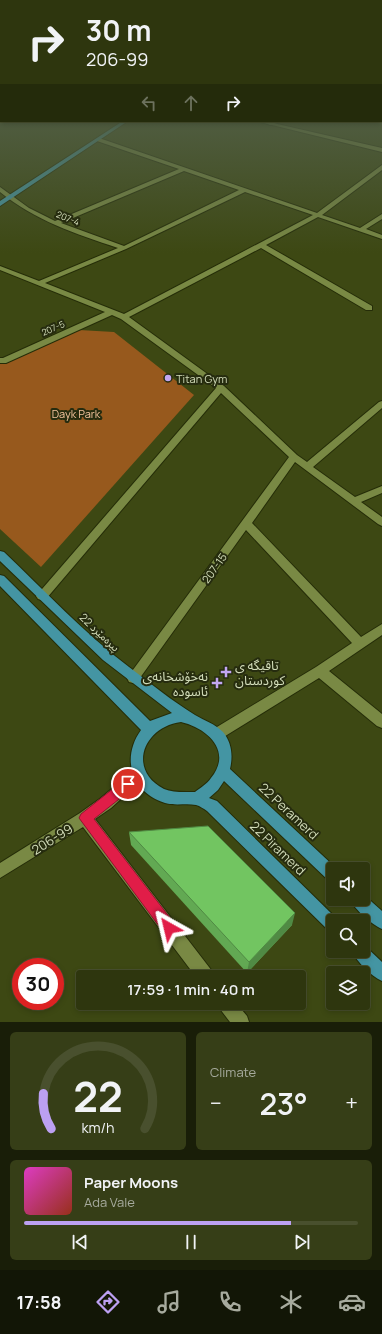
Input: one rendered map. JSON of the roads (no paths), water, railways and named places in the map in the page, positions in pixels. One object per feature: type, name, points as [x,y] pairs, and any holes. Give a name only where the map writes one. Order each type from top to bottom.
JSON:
[{"type":"main road","points":[[0,204],[72,158]]},
{"type":"main road","name":"22 پیرەمێرد","points":[[0,555],[90,642],[133,678],[190,718]]},
{"type":"main road","points":[[0,579],[149,730]]},
{"type":"main road","points":[[172,718],[190,718],[209,727],[217,734],[222,742],[225,751],[223,771],[218,781],[197,799],[171,798],[158,793],[146,785],[139,774],[136,765],[136,755],[142,737],[156,724],[172,718]]},
{"type":"main road","name":"22 Peramerd","points":[[223,771],[326,868]]},
{"type":"main road","name":"22 Piramerd","points":[[197,799],[212,806],[326,917]]},
{"type":"main road","points":[[366,906],[382,921]]},
{"type":"main road","points":[[367,958],[382,973]]},
{"type":"street","points":[[148,158],[382,237]]},
{"type":"street","points":[[124,317],[318,215],[382,168]]},
{"type":"street","points":[[55,223],[182,170]]},
{"type":"street","name":"207-4","points":[[0,189],[9,198],[55,223],[124,248]]},
{"type":"street","points":[[40,283],[124,248],[244,190]]},
{"type":"street","points":[[361,230],[382,216]]},
{"type":"street","points":[[261,245],[369,308]]},
{"type":"street","points":[[0,268],[124,317],[221,388],[294,457],[382,522]]},
{"type":"street","name":"207-5","points":[[1,361],[112,312]]},
{"type":"street","points":[[42,596],[221,388]]},
{"type":"street","points":[[307,467],[382,404]]},
{"type":"street","name":"207-15","points":[[133,678],[294,457]]},
{"type":"street","points":[[354,501],[382,489]]},
{"type":"street","points":[[246,523],[360,644]]},
{"type":"street","points":[[217,734],[320,671],[382,629]]},
{"type":"street","points":[[320,671],[382,722]]},
{"type":"street","name":"206-99","points":[[0,872],[85,818],[106,803],[139,774]]},
{"type":"street","points":[[85,818],[201,970]]},
{"type":"street","points":[[231,1010],[240,1022]]},
{"type":"place","name":"Titan Gym","points":[[168,378]]},
{"type":"place","name":"تاقيگه ى كوردستان","points":[[226,672]]},
{"type":"place","name":"نەخۆشخانەی ئاسودە","points":[[217,683]]},
{"type":"park label","name":"Dayk Park","points":[[76,413]]}]
